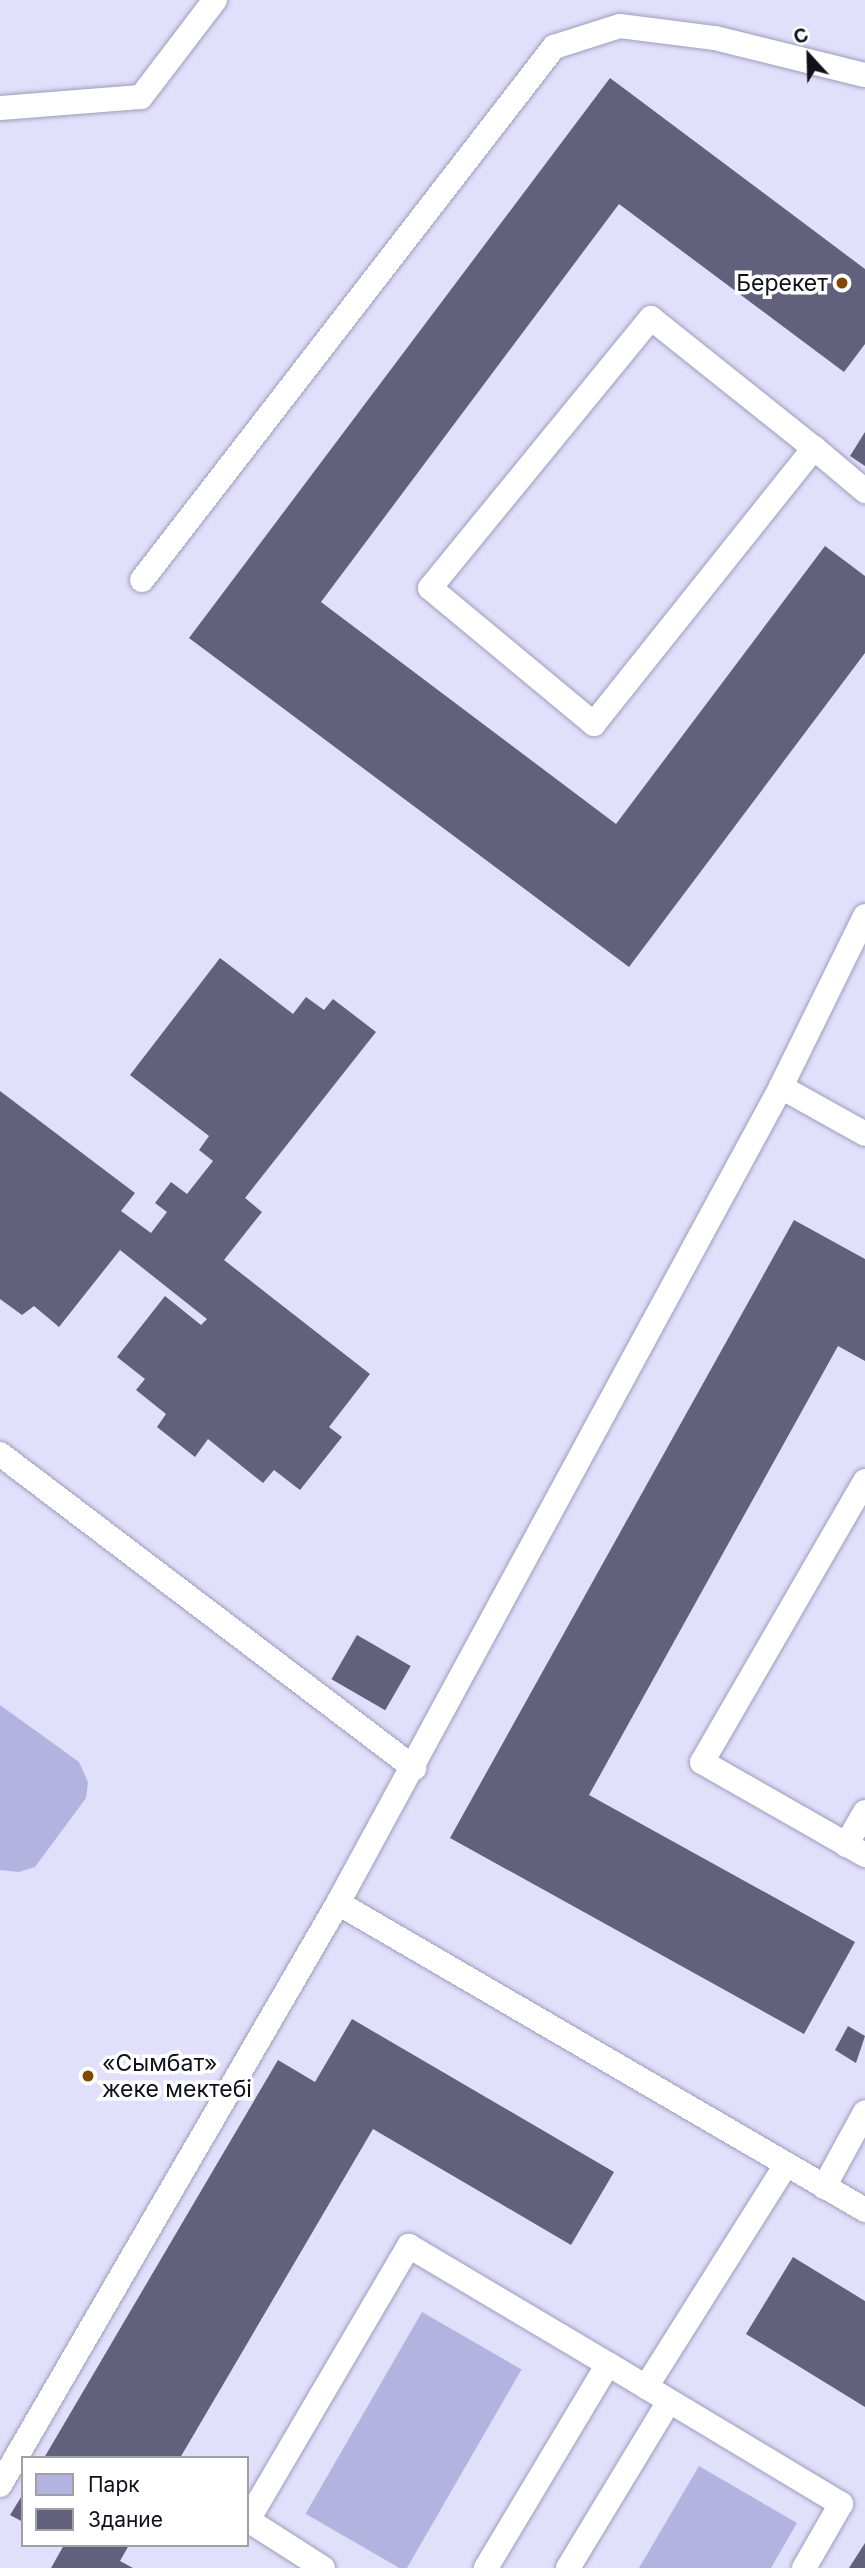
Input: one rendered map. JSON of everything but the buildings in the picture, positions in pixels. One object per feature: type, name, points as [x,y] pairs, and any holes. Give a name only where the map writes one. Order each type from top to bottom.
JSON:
[{"type":"lane","points":[[0,108],[141,97],[215,0]]},
{"type":"lane","points":[[142,580],[554,47],[620,26],[715,38],[865,75]]},
{"type":"lane","points":[[814,448],[594,724],[430,588],[651,318],[814,448],[865,491]]},
{"type":"lane","points":[[0,2485],[414,1768],[781,1087],[865,916]]},
{"type":"lane","points":[[781,1087],[865,1133]]},
{"type":"lane","points":[[0,1454],[414,1768]]},
{"type":"lane","points":[[865,1481],[702,1762],[856,1850],[865,1812]]},
{"type":"lane","points":[[338,1903],[865,2210]]},
{"type":"lane","points":[[824,2187],[865,2112]]},
{"type":"lane","points":[[646,2387],[786,2165]]},
{"type":"lane","points":[[323,2568],[248,2520],[410,2246],[841,2504],[804,2568]]},
{"type":"lane","points":[[486,2568],[608,2364]]},
{"type":"lane","points":[[568,2568],[668,2401]]},
{"type":"green space","points":[[0,1705],[79,1762],[88,1782],[86,1798],[35,1867],[19,1872],[0,1870]]},
{"type":"green space","points":[[422,2312],[522,2370],[407,2568],[399,2568],[306,2514]]},
{"type":"green space","points":[[699,2466],[797,2523],[771,2568],[639,2568]]},
{"type":"place","name":"Берекет","points":[[842,283]]},
{"type":"place","name":"«Сымбат» жеке мектебі","points":[[88,2076]]}]
